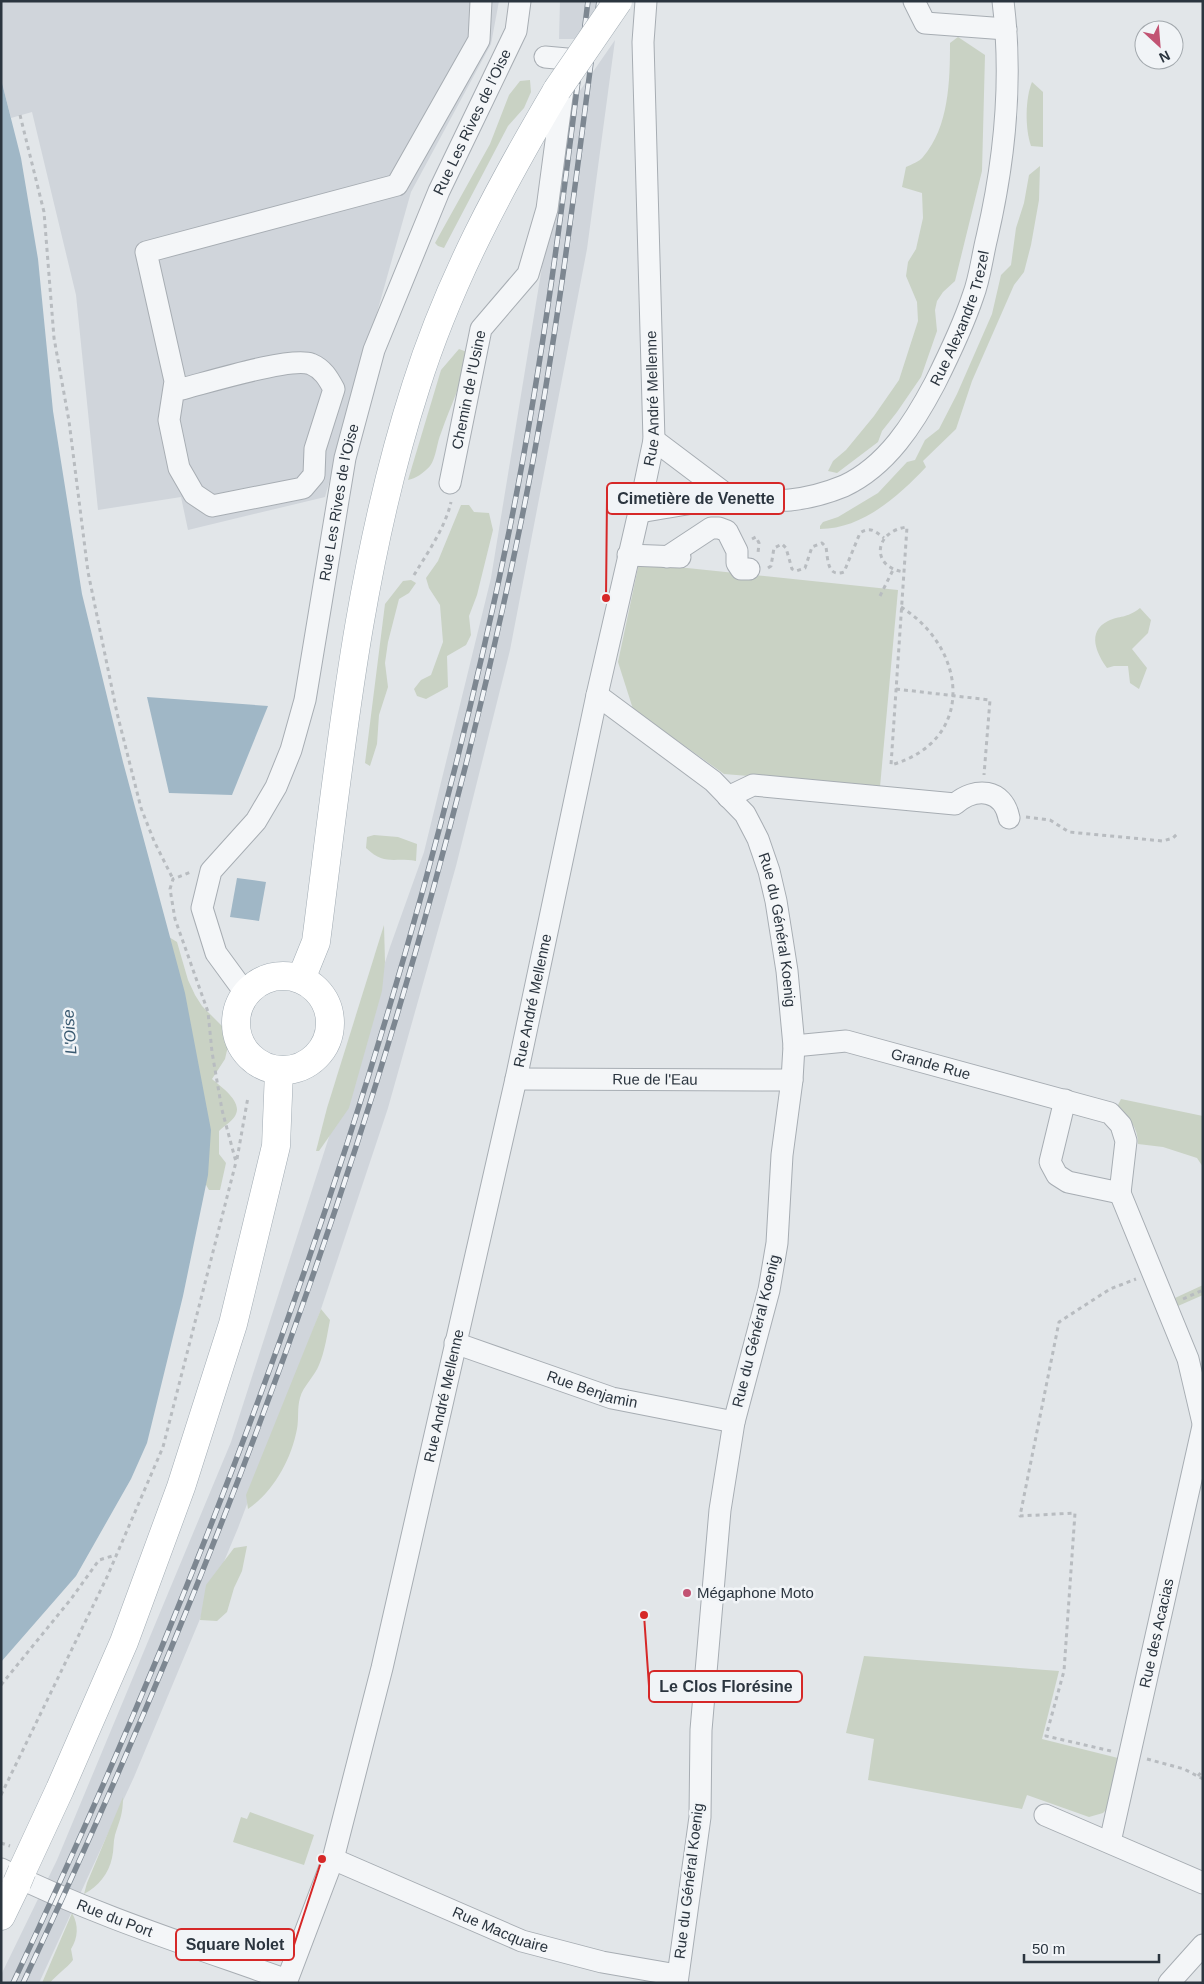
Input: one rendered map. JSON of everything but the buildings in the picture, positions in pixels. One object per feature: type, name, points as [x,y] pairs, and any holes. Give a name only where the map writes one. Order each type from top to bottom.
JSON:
[{"type":"main road","points":[[301,979],[316,942],[352,668],[376,532],[416,384],[474,240],[504,181],[557,90],[618,1]]},
{"type":"main road","points":[[286,976],[301,979],[314,987],[324,998],[330,1012],[331,1027],[328,1042],[320,1055],[308,1064],[294,1070],[278,1071],[265,1067],[252,1060],[240,1042],[237,1035],[236,1021],[239,1007],[246,994],[257,984],[271,978],[286,976]]},
{"type":"main road","points":[[1,1916],[13,1867],[60,1789],[124,1642],[182,1487],[233,1324],[276,1146],[278,1071]]},
{"type":"street","points":[[174,391],[286,362],[310,364],[326,374],[334,389],[316,449],[314,475],[303,488],[212,506],[194,494],[180,468],[169,420],[175,381],[146,252],[397,185],[479,40],[481,1]]},
{"type":"street","name":"Rue Les Rives de l'Oise","points":[[246,994],[216,953],[202,908],[211,871],[256,821],[276,787],[292,750],[305,700],[345,458],[374,350],[439,191],[516,31],[520,1]]},
{"type":"street","name":"Rue André Mellenne","points":[[287,1981],[333,1859],[382,1668],[516,1079],[596,695],[654,440],[643,42],[646,1]]},
{"type":"street","points":[[914,1],[925,23],[1006,29]]},
{"type":"street","name":"Rue Alexandre Trezel","points":[[639,512],[731,498],[789,500],[820,495],[845,485],[873,468],[890,451],[923,406],[952,350],[974,295],[997,196],[1005,134],[1008,77],[1003,1]]},
{"type":"street","name":"Chemin de l'Usine","points":[[450,483],[482,329],[528,274],[547,208],[567,59],[545,57]]},
{"type":"street","points":[[654,440],[731,498]]},
{"type":"street","points":[[628,555],[674,557],[711,528],[719,528],[727,531],[737,551],[737,563],[741,569],[756,566]]},
{"type":"street","name":"Rue du Général Koenig","points":[[596,695],[713,781],[745,814],[758,838],[770,871],[787,971],[794,1046],[792,1080],[782,1155],[777,1243],[769,1290],[734,1422],[720,1510],[706,1652],[701,1730],[700,1818],[677,1979]]},
{"type":"street","points":[[728,797],[753,785],[955,804],[964,796],[983,793],[997,797],[1004,806],[1008,817]]},
{"type":"street","name":"Grande Rue","points":[[794,1046],[846,1041],[1110,1113],[1121,1125],[1126,1141],[1120,1193]]},
{"type":"street","name":"Rue de l'Eau","points":[[516,1079],[792,1080]]},
{"type":"street","points":[[1065,1100],[1050,1162],[1057,1175],[1068,1182],[1120,1193]]},
{"type":"street","name":"Rue des Acacias","points":[[1110,1842],[1203,1425],[1188,1359],[1120,1193]]},
{"type":"street","name":"Rue Benjamin","points":[[455,1343],[612,1398],[734,1422]]},
{"type":"street","points":[[1045,1815],[1203,1882]]},
{"type":"street","name":"Rue Macquaire","points":[[333,1859],[522,1941],[677,1979]]},
{"type":"street","name":"Rue du Port","points":[[13,1867],[38,1888],[287,1981]]},
{"type":"street","points":[[1169,1983],[1203,1946]]},
{"type":"path","points":[[20,115],[44,212],[54,338],[69,420],[88,572],[117,713],[141,808],[173,879],[170,889],[175,919],[208,1012],[212,1052],[222,1110],[236,1162]]},
{"type":"path","points":[[414,575],[436,538],[449,511],[452,496],[450,483]]},
{"type":"path","points":[[756,566],[766,569],[771,566],[774,548],[782,544],[786,548],[792,569],[801,571],[805,568],[812,547],[822,543],[826,547],[829,566],[832,572],[836,574],[842,573],[860,533],[868,528],[874,529],[884,539]]},
{"type":"path","points":[[901,607],[926,625],[940,644],[954,684],[951,708],[941,731],[928,748],[891,765],[901,607],[904,572],[907,528],[898,528],[888,533],[884,539],[880,548],[880,556],[884,563],[893,570],[904,572]]},
{"type":"path","points":[[756,537],[759,543],[756,566],[747,542],[756,537]]},
{"type":"path","points":[[880,596],[893,570]]},
{"type":"path","points":[[896,689],[990,700],[983,793]]},
{"type":"path","points":[[1008,817],[1050,820],[1070,832],[1163,841],[1173,838],[1179,832]]},
{"type":"path","points":[[173,879],[191,872],[211,871]]},
{"type":"path","points":[[1,1795],[116,1555],[163,1447],[236,1162],[248,1097]]},
{"type":"path","points":[[1152,1272],[1110,1289],[1058,1322],[1020,1516],[1076,1513],[1064,1671],[1046,1736],[1184,1768],[1203,1779]]},
{"type":"path","points":[[1,1685],[65,1607],[99,1560],[116,1555]]},
{"type":"path","points":[[1198,1776],[1203,1770]]},
{"type":"path","points":[[1,1843],[13,1867]]},
{"type":"shaded area","points":[[1,1],[499,1],[491,44],[411,192],[325,497],[188,530],[181,497],[98,510],[76,295],[32,112],[11,118],[1,79]]},
{"type":"shaded area","points":[[560,1],[603,1],[577,39],[559,39]]},
{"type":"shaded area","points":[[615,40],[587,249],[510,650],[456,866],[388,1108],[321,1309],[238,1528],[134,1777],[39,1983],[1,1983],[1,1975],[57,1860],[231,1442],[390,947],[424,852],[491,578],[568,108]]},
{"type":"green space","points":[[958,37],[985,55],[982,171],[955,281],[943,292],[937,301],[935,310],[937,331],[921,377],[882,431],[878,442],[837,473],[828,471],[833,461],[846,450],[874,416],[899,380],[918,321],[917,302],[906,276],[908,262],[916,249],[923,218],[922,193],[902,187],[906,167],[923,157],[932,145],[938,132],[946,103],[950,43]]},
{"type":"green space","points":[[530,80],[531,92],[524,108],[508,126],[444,248],[438,246],[435,243],[490,144],[509,95],[520,81]]},
{"type":"green space","points":[[1032,82],[1043,92],[1043,147],[1031,146],[1029,139],[1027,105]]},
{"type":"green space","points":[[1040,166],[1039,200],[1024,272],[1014,285],[972,381],[956,429],[923,461],[926,467],[904,489],[879,509],[865,517],[836,528],[820,529],[823,522],[838,517],[878,493],[907,462],[915,460],[925,440],[939,429],[957,394],[992,314],[1001,275],[1011,265],[1016,228],[1024,203],[1029,175]]},
{"type":"green space","points":[[459,349],[467,352],[465,363],[434,459],[425,471],[417,477],[408,480],[441,370]]},
{"type":"green space","points":[[461,505],[469,505],[474,512],[489,513],[493,530],[477,595],[469,616],[471,635],[466,645],[447,656],[448,687],[426,699],[417,696],[414,689],[421,680],[431,675],[443,642],[440,605],[429,588],[426,578],[438,561]]},
{"type":"green space","points":[[639,563],[898,590],[880,787],[724,774],[633,709],[618,662]]},
{"type":"green space","points":[[411,580],[416,583],[409,593],[399,599],[388,642],[385,663],[388,687],[379,715],[377,744],[370,766],[365,763],[385,604],[403,581]]},
{"type":"green space","points":[[1140,608],[1151,620],[1148,633],[1132,649],[1147,668],[1139,689],[1130,683],[1128,666],[1107,668],[1097,650],[1095,637],[1101,626],[1108,621],[1131,614]]},
{"type":"green space","points":[[374,835],[398,837],[417,844],[416,861],[390,860],[373,854],[366,848],[367,837]]},
{"type":"green space","points":[[384,925],[385,962],[382,991],[349,1108],[319,1151],[316,1151],[327,1108]]},
{"type":"green space","points":[[164,934],[177,942],[188,980],[195,995],[202,1006],[223,1027],[228,1046],[225,1059],[212,1079],[229,1094],[237,1109],[233,1118],[219,1131],[219,1154],[226,1163],[220,1190],[209,1190],[202,1178]]},
{"type":"green space","points":[[1121,1099],[1203,1116],[1203,1167],[1197,1158],[1163,1147],[1138,1144],[1138,1138],[1132,1123],[1117,1107]]},
{"type":"green space","points":[[1203,1285],[1203,1295],[1178,1306],[1175,1298]]},
{"type":"green space","points":[[321,1309],[330,1320],[326,1343],[317,1369],[300,1398],[297,1429],[286,1463],[266,1493],[248,1509],[246,1495]]},
{"type":"green space","points":[[247,1546],[242,1571],[234,1588],[227,1612],[217,1621],[200,1620],[206,1585],[234,1548]]},
{"type":"green space","points":[[864,1656],[1059,1671],[1042,1739],[1118,1758],[1107,1809],[1103,1813],[1089,1817],[1027,1795],[1022,1809],[868,1780],[874,1739],[846,1733]]},
{"type":"green space","points":[[123,1797],[122,1812],[114,1838],[111,1864],[106,1874],[98,1883],[84,1894],[87,1883]]},
{"type":"green space","points":[[250,1812],[314,1835],[304,1865],[233,1842],[241,1817],[247,1819]]},
{"type":"green space","points":[[72,1913],[77,1931],[71,1949],[73,1960],[50,1983],[42,1983]]},
{"type":"water","name":"L'Oise","points":[[1,79],[21,158],[38,259],[53,411],[82,594],[123,762],[185,993],[211,1130],[208,1175],[183,1296],[147,1443],[131,1479],[76,1576],[1,1662]]},
{"type":"water","points":[[147,697],[268,706],[232,795],[169,793]]},
{"type":"water","points":[[237,878],[266,882],[259,921],[230,917]]},
{"type":"railway","points":[[13,1983],[93,1808],[169,1630],[239,1451],[305,1270],[365,1086],[420,901],[468,715],[510,527],[534,396],[554,265],[588,1]]},
{"type":"railway","points":[[23,1983],[103,1808],[179,1630],[249,1451],[315,1270],[375,1087],[430,902],[478,715],[533,462],[555,331],[599,1]]},
{"type":"place","name":"Cimetière de Venette","points":[[606,598]]},
{"type":"place","name":"Mégaphone Moto","points":[[687,1593]]},
{"type":"place","name":"Le Clos Florésine","points":[[644,1615]]},
{"type":"place","name":"Square Nolet","points":[[322,1859]]}]
